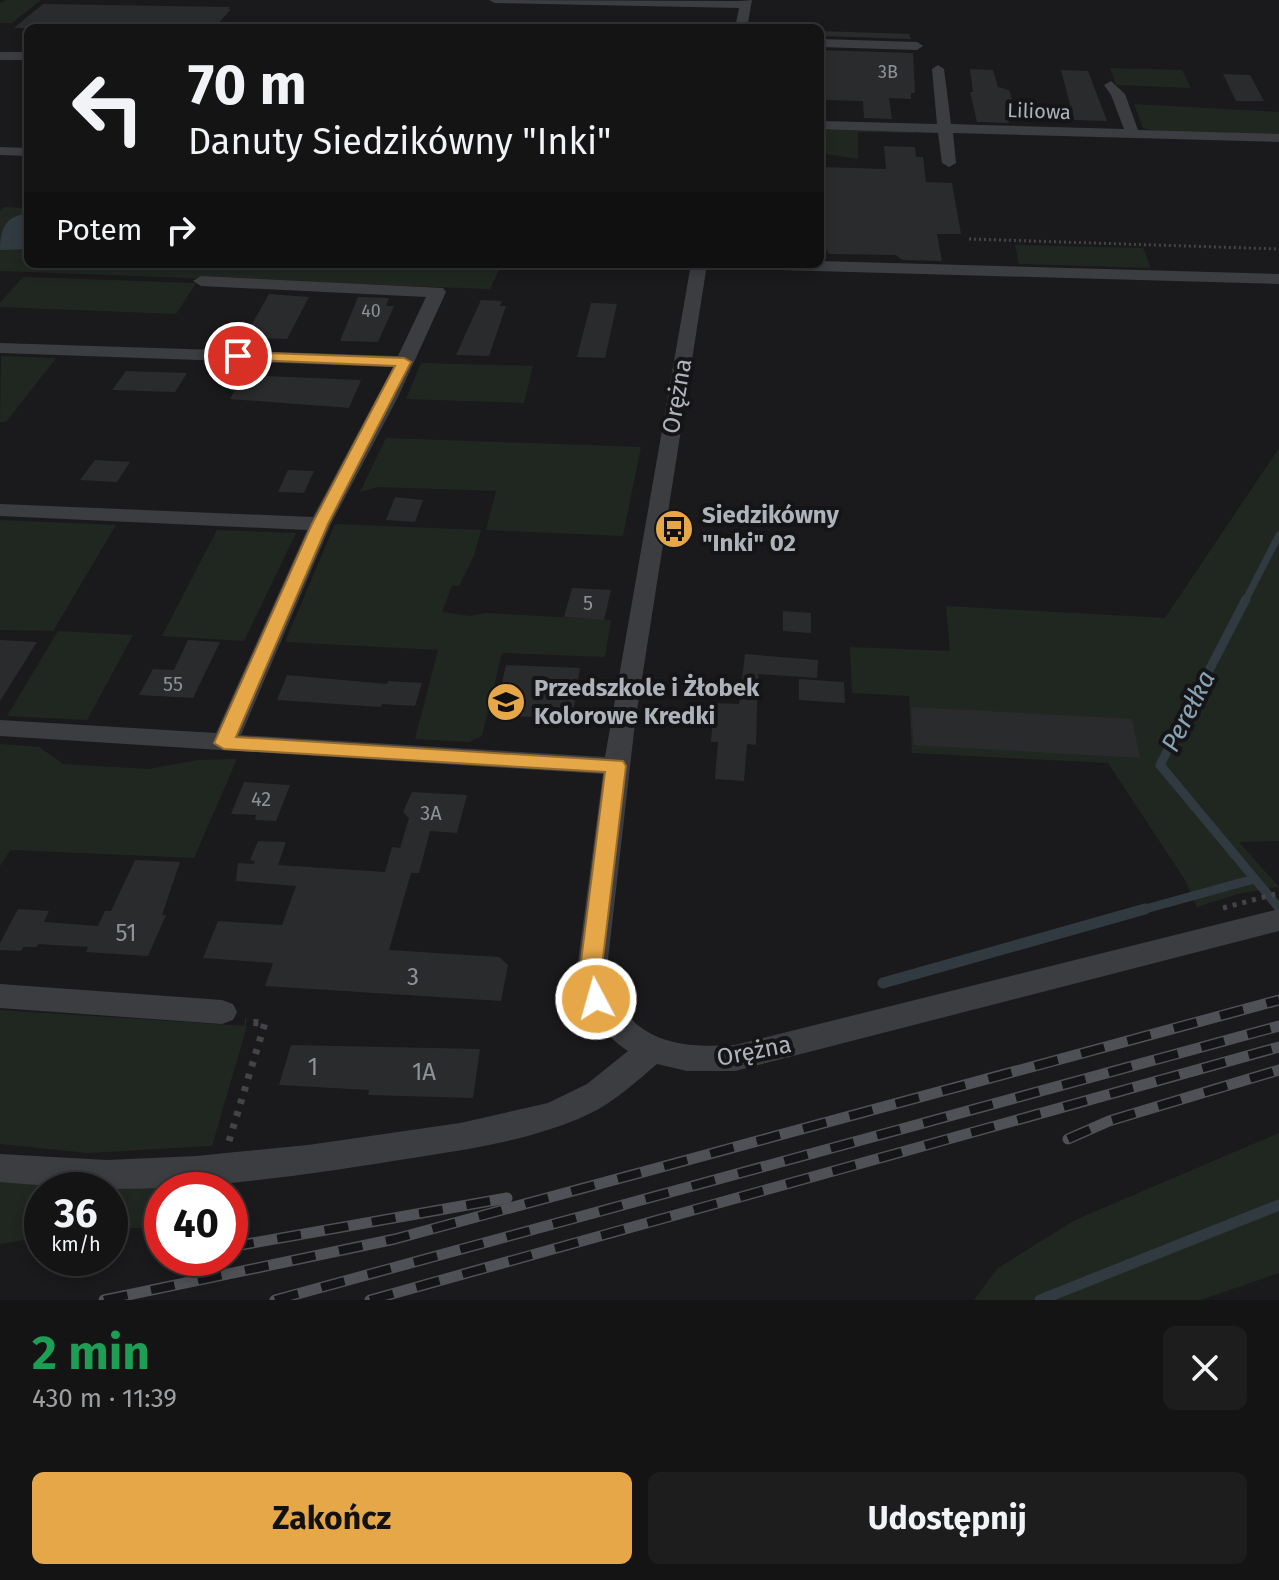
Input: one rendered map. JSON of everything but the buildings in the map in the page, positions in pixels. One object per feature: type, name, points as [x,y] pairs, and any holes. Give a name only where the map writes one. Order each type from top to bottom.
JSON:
[{"type":"street","points":[[495,0],[745,3],[742,24]]},
{"type":"street","points":[[824,43],[917,46]]},
{"type":"street","points":[[0,56],[24,56]]},
{"type":"street","points":[[938,69],[949,163]]},
{"type":"street","points":[[1111,85],[1118,94],[1133,134]]},
{"type":"street","name":"Liliowa","points":[[824,125],[1279,138]]},
{"type":"street","points":[[0,151],[24,152]]},
{"type":"street","points":[[824,266],[1279,279]]},
{"type":"street","name":"Orężna","points":[[698,268],[616,766],[591,977],[596,999],[606,1017],[625,1035],[651,1050],[708,1061],[735,1058],[1279,920]]},
{"type":"street","points":[[201,281],[437,292],[320,524],[224,743]]},
{"type":"street","points":[[0,348],[404,362]]},
{"type":"street","points":[[0,510],[320,524]]},
{"type":"street","points":[[0,728],[616,766]]},
{"type":"street","points":[[0,996],[222,1012]]},
{"type":"street","points":[[0,1168],[120,1175],[220,1168],[376,1150],[491,1131],[542,1119],[580,1103],[616,1082],[651,1050]]},
{"type":"path","points":[[969,239],[1279,249]]},
{"type":"path","points":[[220,1168],[265,1023]]},
{"type":"shaded area","points":[[6,0],[41,0],[12,23],[0,23],[0,3]]},
{"type":"shaded area","points":[[1110,68],[1182,70],[1191,88],[1116,85]]},
{"type":"shaded area","points":[[1134,104],[1279,112],[1279,136],[1154,131],[1143,128]]},
{"type":"shaded area","points":[[824,127],[914,130],[914,133],[858,132],[858,159],[826,154]]},
{"type":"shaded area","points":[[4,207],[24,208],[24,268],[500,268],[490,289],[0,271],[0,211]]},
{"type":"shaded area","points":[[24,214],[24,249],[0,250],[5,225]]},
{"type":"shaded area","points":[[1015,245],[1143,248],[1151,268],[1019,264]]},
{"type":"shaded area","points":[[23,277],[196,283],[176,314],[0,307],[0,303]]},
{"type":"shaded area","points":[[1,356],[56,358],[6,422],[0,422]]},
{"type":"shaded area","points":[[421,363],[533,366],[524,403],[406,399]]},
{"type":"shaded area","points":[[386,438],[641,447],[623,536],[486,530],[496,491],[378,487],[360,492]]},
{"type":"shaded area","points":[[1279,448],[1279,841],[1239,842],[1279,887],[1238,894],[1197,907],[1185,880],[1108,763],[912,753],[909,696],[852,693],[850,647],[950,651],[946,606],[1165,618]]},
{"type":"shaded area","points":[[0,520],[116,525],[53,631],[0,630]]},
{"type":"shaded area","points":[[335,524],[481,530],[474,556],[459,586],[452,586],[442,612],[470,616],[486,613],[611,620],[605,657],[502,653],[482,736],[469,742],[415,739],[438,650],[285,642]]},
{"type":"shaded area","points":[[217,530],[296,533],[244,641],[162,636]]},
{"type":"shaded area","points":[[58,631],[133,635],[87,720],[7,716]]},
{"type":"shaded area","points":[[0,744],[39,747],[63,764],[148,769],[198,760],[237,759],[194,858],[10,850],[0,866]]},
{"type":"shaded area","points":[[0,1010],[247,1026],[212,1146],[88,1153],[0,1144]]},
{"type":"shaded area","points":[[1279,1133],[1279,1273],[1200,1300],[974,1300],[998,1268],[1075,1220]]},
{"type":"shaded area","points":[[0,1175],[24,1177],[24,1240],[0,1244]]},
{"type":"shaded area","points":[[128,1184],[144,1185],[144,1228],[128,1228]]},
{"type":"waterway","name":"Perełka","points":[[1245,601],[1279,535]]},
{"type":"waterway","name":"Perełka","points":[[1246,599],[1160,765],[1279,908]]},
{"type":"waterway","points":[[1138,911],[1254,879]]},
{"type":"waterway","points":[[883,983],[1145,909]]},
{"type":"waterway","name":"Perełka","points":[[1040,1300],[1279,1205]]},
{"type":"railway","points":[[104,1300],[395,1239],[1279,1000]]},
{"type":"railway","points":[[275,1300],[1279,1026]]},
{"type":"railway","points":[[370,1300],[1279,1047]]},
{"type":"railway","points":[[1068,1139],[1109,1121],[1279,1070]]},
{"type":"railway","points":[[248,1244],[507,1198]]},
{"type":"place","name":"Siedzikówny \"Inki\" 02","points":[[674,529]]},
{"type":"place","name":"Przedszkole i Żłobek Kolorowe Kredki","points":[[506,702]]},
{"type":"route","points":[[238,356],[404,362],[320,524],[224,743],[616,766],[592,958],[591,977],[596,999]]}]
